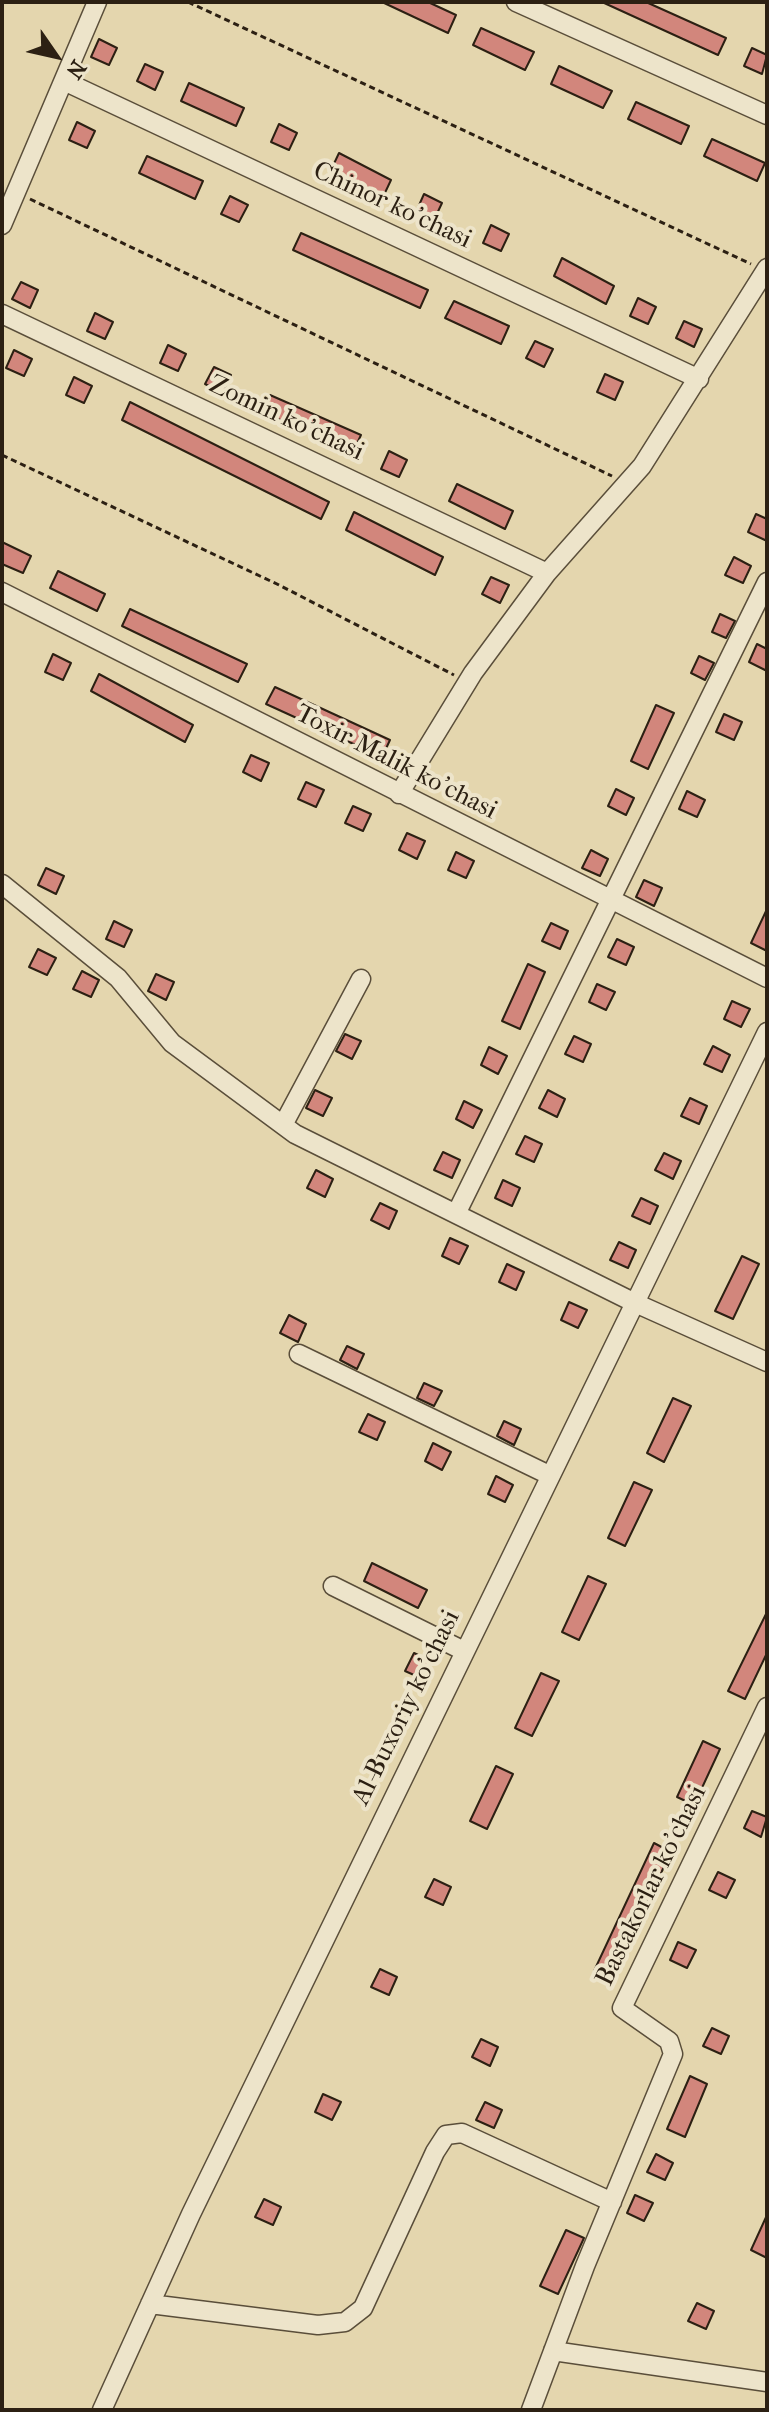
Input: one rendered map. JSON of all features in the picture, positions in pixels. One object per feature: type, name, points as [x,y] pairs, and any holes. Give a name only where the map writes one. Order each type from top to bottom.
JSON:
[{"type":"street","points":[[2,225],[97,2]]},
{"type":"street","points":[[516,2],[767,115]]},
{"type":"street","name":"Chinor ko'chasi","points":[[64,81],[699,379]]},
{"type":"street","points":[[399,794],[468,682],[547,573],[642,466],[766,270]]},
{"type":"street","name":"Zomin ko'chasi","points":[[2,314],[547,573]]},
{"type":"street","points":[[456,1214],[608,899],[767,582]]},
{"type":"street","name":"Toxir Malik ko'chasi","points":[[2,592],[767,978]]},
{"type":"street","points":[[2,884],[118,978],[172,1043],[283,1125],[633,1302],[767,1362]]},
{"type":"street","points":[[283,1125],[361,979]]},
{"type":"street","name":"Al-Buxoriy ko'chasi","points":[[102,2410],[464,1651],[767,1032]]},
{"type":"street","points":[[299,1354],[549,1475]]},
{"type":"street","points":[[333,1586],[464,1651]]},
{"type":"street","name":"Bastakorlar ko'chasi","points":[[531,2410],[673,2054],[669,2041],[622,2008],[767,1707]]},
{"type":"street","points":[[150,2304],[318,2325],[345,2322],[363,2308],[446,2135],[462,2133],[612,2202]]},
{"type":"street","points":[[553,2351],[767,2382]]},
{"type":"path","points":[[188,2],[766,270]]},
{"type":"path","points":[[16,193],[627,484]]},
{"type":"path","points":[[2,455],[279,585],[468,682]]},
{"type":"building","points":[[382,2],[428,2],[456,15],[448,33]]},
{"type":"building","points":[[602,2],[646,2],[726,38],[718,55]]},
{"type":"building","points":[[481,28],[534,52],[525,70],[473,45]]},
{"type":"building","points":[[99,39],[117,48],[109,65],[91,57]]},
{"type":"building","points":[[752,48],[767,55],[762,74],[744,66]]},
{"type":"building","points":[[145,64],[163,72],[155,90],[137,81]]},
{"type":"building","points":[[559,66],[612,91],[603,108],[551,84]]},
{"type":"building","points":[[189,83],[244,108],[236,126],[181,101]]},
{"type":"building","points":[[636,102],[689,126],[681,144],[628,119]]},
{"type":"building","points":[[77,122],[95,131],[87,148],[69,140]]},
{"type":"building","points":[[279,124],[297,133],[289,150],[271,142]]},
{"type":"building","points":[[712,139],[765,163],[757,181],[704,156]]},
{"type":"building","points":[[339,153],[391,180],[383,197],[331,170]]},
{"type":"building","points":[[147,156],[203,181],[195,199],[139,173]]},
{"type":"building","points":[[424,194],[442,203],[434,220],[416,212]]},
{"type":"building","points":[[230,196],[248,205],[239,222],[221,214]]},
{"type":"building","points":[[491,225],[509,234],[501,251],[483,243]]},
{"type":"building","points":[[301,233],[428,290],[420,308],[293,250]]},
{"type":"building","points":[[562,258],[614,286],[606,304],[554,276]]},
{"type":"building","points":[[21,282],[38,290],[30,308],[12,299]]},
{"type":"building","points":[[638,298],[656,307],[648,324],[630,316]]},
{"type":"building","points":[[454,301],[509,326],[501,344],[445,318]]},
{"type":"building","points":[[95,313],[113,322],[105,339],[87,331]]},
{"type":"building","points":[[684,321],[702,329],[694,347],[676,338]]},
{"type":"building","points":[[535,341],[553,349],[544,367],[526,358]]},
{"type":"building","points":[[168,345],[186,354],[178,371],[160,363]]},
{"type":"building","points":[[14,350],[32,359],[24,376],[6,368]]},
{"type":"building","points":[[214,367],[231,375],[223,393],[205,384]]},
{"type":"building","points":[[605,374],[623,382],[615,400],[597,392]]},
{"type":"building","points":[[74,377],[92,386],[84,403],[66,395]]},
{"type":"building","points":[[270,395],[361,435],[353,452],[262,412]]},
{"type":"building","points":[[130,402],[329,502],[321,519],[122,420]]},
{"type":"building","points":[[389,451],[407,460],[399,477],[381,469]]},
{"type":"building","points":[[457,484],[513,511],[505,529],[449,501]]},
{"type":"building","points":[[354,512],[443,557],[435,575],[346,530]]},
{"type":"building","points":[[756,514],[767,519],[767,541],[748,532]]},
{"type":"building","points":[[2,542],[31,556],[23,573],[2,564]]},
{"type":"building","points":[[734,557],[751,566],[743,583],[725,575]]},
{"type":"building","points":[[58,571],[105,594],[97,611],[50,588]]},
{"type":"building","points":[[491,577],[509,585],[500,603],[482,594]]},
{"type":"building","points":[[130,609],[247,664],[238,682],[122,626]]},
{"type":"building","points":[[720,614],[735,621],[726,638],[712,632]]},
{"type":"building","points":[[757,644],[767,649],[767,671],[749,662]]},
{"type":"building","points":[[53,654],[71,663],[63,680],[45,672]]},
{"type":"building","points":[[699,656],[714,663],[705,680],[691,673]]},
{"type":"building","points":[[99,674],[193,725],[185,742],[91,691]]},
{"type":"building","points":[[275,687],[390,740],[382,757],[266,704]]},
{"type":"building","points":[[656,705],[674,713],[648,769],[631,761]]},
{"type":"building","points":[[724,714],[742,722],[734,740],[716,732]]},
{"type":"building","points":[[251,755],[269,763],[261,781],[243,772]]},
{"type":"building","points":[[306,782],[324,790],[316,807],[298,799]]},
{"type":"building","points":[[616,789],[634,798],[626,815],[608,806]]},
{"type":"building","points":[[687,791],[705,800],[697,817],[679,809]]},
{"type":"building","points":[[353,806],[371,814],[363,831],[345,823]]},
{"type":"building","points":[[407,833],[425,841],[417,859],[399,850]]},
{"type":"building","points":[[591,850],[608,859],[600,876],[582,868]]},
{"type":"building","points":[[456,852],[474,861],[466,878],[448,870]]},
{"type":"building","points":[[46,868],[64,876],[56,894],[38,885]]},
{"type":"building","points":[[644,880],[662,888],[654,906],[636,897]]},
{"type":"building","points":[[767,909],[767,951],[751,943]]},
{"type":"building","points":[[114,921],[132,930],[124,947],[106,939]]},
{"type":"building","points":[[551,923],[568,931],[560,949],[542,941]]},
{"type":"building","points":[[617,939],[634,947],[626,965],[608,957]]},
{"type":"building","points":[[38,949],[56,958],[47,975],[29,967]]},
{"type":"building","points":[[528,964],[545,972],[520,1029],[502,1021]]},
{"type":"building","points":[[82,971],[99,980],[91,997],[73,989]]},
{"type":"building","points":[[156,974],[174,982],[166,1000],[148,991]]},
{"type":"building","points":[[597,984],[615,992],[606,1010],[589,1002]]},
{"type":"building","points":[[732,1001],[750,1009],[741,1027],[724,1019]]},
{"type":"building","points":[[345,1034],[361,1041],[352,1059],[336,1051]]},
{"type":"building","points":[[574,1036],[591,1044],[583,1062],[565,1054]]},
{"type":"building","points":[[713,1046],[730,1055],[722,1072],[704,1064]]},
{"type":"building","points":[[489,1047],[507,1056],[498,1074],[481,1065]]},
{"type":"building","points":[[315,1090],[332,1098],[323,1116],[306,1108]]},
{"type":"building","points":[[548,1090],[565,1099],[557,1117],[539,1108]]},
{"type":"building","points":[[690,1098],[707,1106],[699,1124],[681,1116]]},
{"type":"building","points":[[464,1101],[482,1110],[473,1128],[456,1119]]},
{"type":"building","points":[[525,1136],[542,1144],[534,1162],[516,1154]]},
{"type":"building","points":[[443,1152],[460,1160],[452,1178],[434,1170]]},
{"type":"building","points":[[664,1153],[681,1161],[673,1179],[655,1170]]},
{"type":"building","points":[[316,1170],[333,1179],[325,1197],[307,1188]]},
{"type":"building","points":[[503,1180],[520,1188],[512,1206],[495,1198]]},
{"type":"building","points":[[641,1198],[658,1206],[650,1224],[632,1216]]},
{"type":"building","points":[[380,1203],[397,1211],[389,1229],[371,1220]]},
{"type":"building","points":[[450,1238],[468,1246],[459,1264],[442,1256]]},
{"type":"building","points":[[619,1242],[636,1250],[628,1268],[610,1260]]},
{"type":"building","points":[[742,1256],[759,1264],[733,1319],[715,1311]]},
{"type":"building","points":[[507,1264],[524,1272],[516,1290],[499,1282]]},
{"type":"building","points":[[569,1302],[587,1310],[578,1328],[561,1320]]},
{"type":"building","points":[[289,1315],[306,1324],[298,1342],[280,1333]]},
{"type":"building","points":[[347,1346],[364,1354],[357,1369],[340,1360]]},
{"type":"building","points":[[424,1383],[442,1391],[434,1406],[417,1398]]},
{"type":"building","points":[[673,1398],[691,1406],[664,1462],[647,1453]]},
{"type":"building","points":[[368,1414],[385,1422],[377,1440],[359,1432]]},
{"type":"building","points":[[504,1421],[521,1429],[514,1445],[497,1436]]},
{"type":"building","points":[[433,1443],[451,1452],[442,1470],[425,1461]]},
{"type":"building","points":[[496,1476],[513,1485],[505,1502],[488,1494]]},
{"type":"building","points":[[634,1482],[652,1490],[625,1546],[608,1538]]},
{"type":"building","points":[[372,1563],[427,1590],[418,1608],[364,1581]]},
{"type":"building","points":[[588,1576],[606,1584],[579,1640],[562,1632]]},
{"type":"building","points":[[767,1612],[767,1653],[745,1699],[728,1691]]},
{"type":"building","points":[[414,1653],[431,1661],[423,1679],[405,1671]]},
{"type":"building","points":[[541,1673],[559,1681],[532,1736],[515,1728]]},
{"type":"building","points":[[703,1741],[720,1749],[694,1805],[677,1797]]},
{"type":"building","points":[[496,1766],[513,1774],[487,1829],[470,1821]]},
{"type":"building","points":[[752,1811],[767,1817],[761,1837],[744,1828]]},
{"type":"building","points":[[654,1843],[671,1852],[611,1979],[594,1971]]},
{"type":"building","points":[[718,1872],[735,1880],[726,1898],[709,1890]]},
{"type":"building","points":[[434,1879],[451,1887],[443,1905],[425,1897]]},
{"type":"building","points":[[678,1942],[696,1950],[687,1968],[670,1960]]},
{"type":"building","points":[[380,1969],[397,1977],[389,1995],[371,1987]]},
{"type":"building","points":[[712,2028],[729,2036],[721,2054],[703,2046]]},
{"type":"building","points":[[481,2039],[498,2047],[490,2066],[472,2057]]},
{"type":"building","points":[[690,2076],[707,2084],[685,2137],[667,2129]]},
{"type":"building","points":[[323,2094],[341,2102],[332,2120],[315,2112]]},
{"type":"building","points":[[485,2102],[502,2110],[494,2128],[476,2120]]},
{"type":"building","points":[[656,2154],[673,2163],[665,2180],[647,2172]]},
{"type":"building","points":[[635,2195],[653,2203],[644,2221],[627,2213]]},
{"type":"building","points":[[264,2199],[281,2207],[273,2225],[255,2217]]},
{"type":"building","points":[[767,2215],[767,2258],[751,2250]]},
{"type":"building","points":[[566,2230],[584,2238],[558,2294],[540,2286]]},
{"type":"building","points":[[697,2303],[714,2311],[706,2329],[688,2321]]}]
